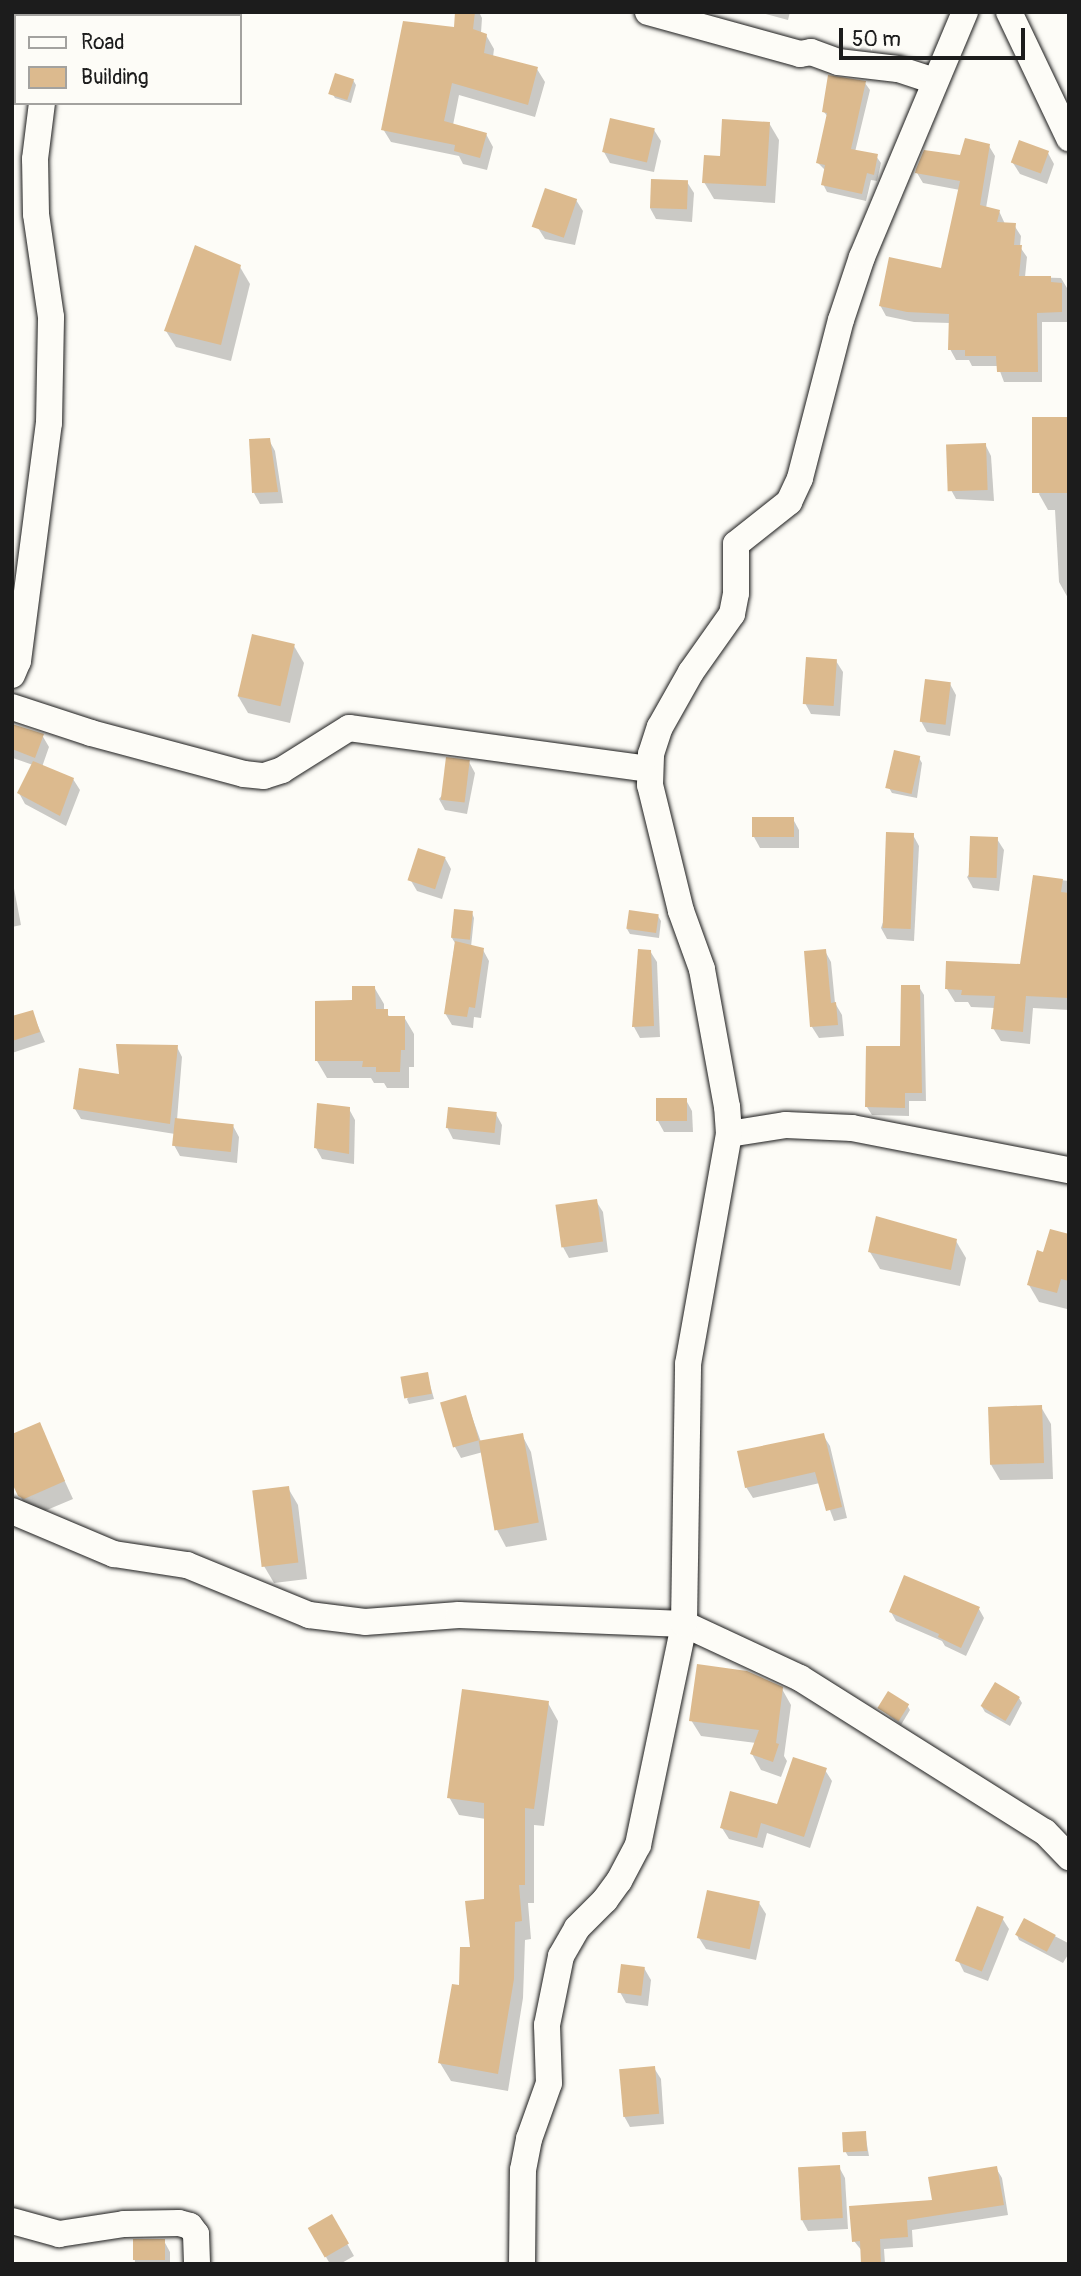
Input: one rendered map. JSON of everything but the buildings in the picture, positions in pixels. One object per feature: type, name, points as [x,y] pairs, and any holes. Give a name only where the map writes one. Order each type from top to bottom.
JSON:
[{"type":"street","points":[[648,12],[800,54],[811,52],[838,62],[898,69],[935,81]]},
{"type":"street","points":[[522,2264],[523,2170],[529,2139],[549,2084],[547,2025],[561,1956],[577,1928],[605,1900],[619,1881],[638,1845],[684,1624],[688,1364],[729,1134],[727,1107],[702,969],[681,911],[648,769],[660,727],[691,672],[732,614],[736,593],[736,544],[789,502],[800,478],[841,320],[862,257],[935,81],[947,61],[965,12]]},
{"type":"street","points":[[1009,12],[1068,133]]},
{"type":"street","points":[[12,675],[18,661],[49,423],[51,317],[41,259],[35,159],[43,105]]},
{"type":"street","points":[[12,707],[91,733],[244,774],[264,776],[282,770],[349,728],[648,769]]},
{"type":"street","points":[[729,1134],[786,1125],[852,1128],[1069,1170]]},
{"type":"street","points":[[12,1511],[114,1554],[187,1565],[309,1615],[365,1622],[458,1615],[684,1624],[800,1678],[1045,1832],[1069,1857]]},
{"type":"street","points":[[12,2221],[59,2234],[124,2224],[179,2222],[190,2227],[196,2234],[197,2264]]}]
